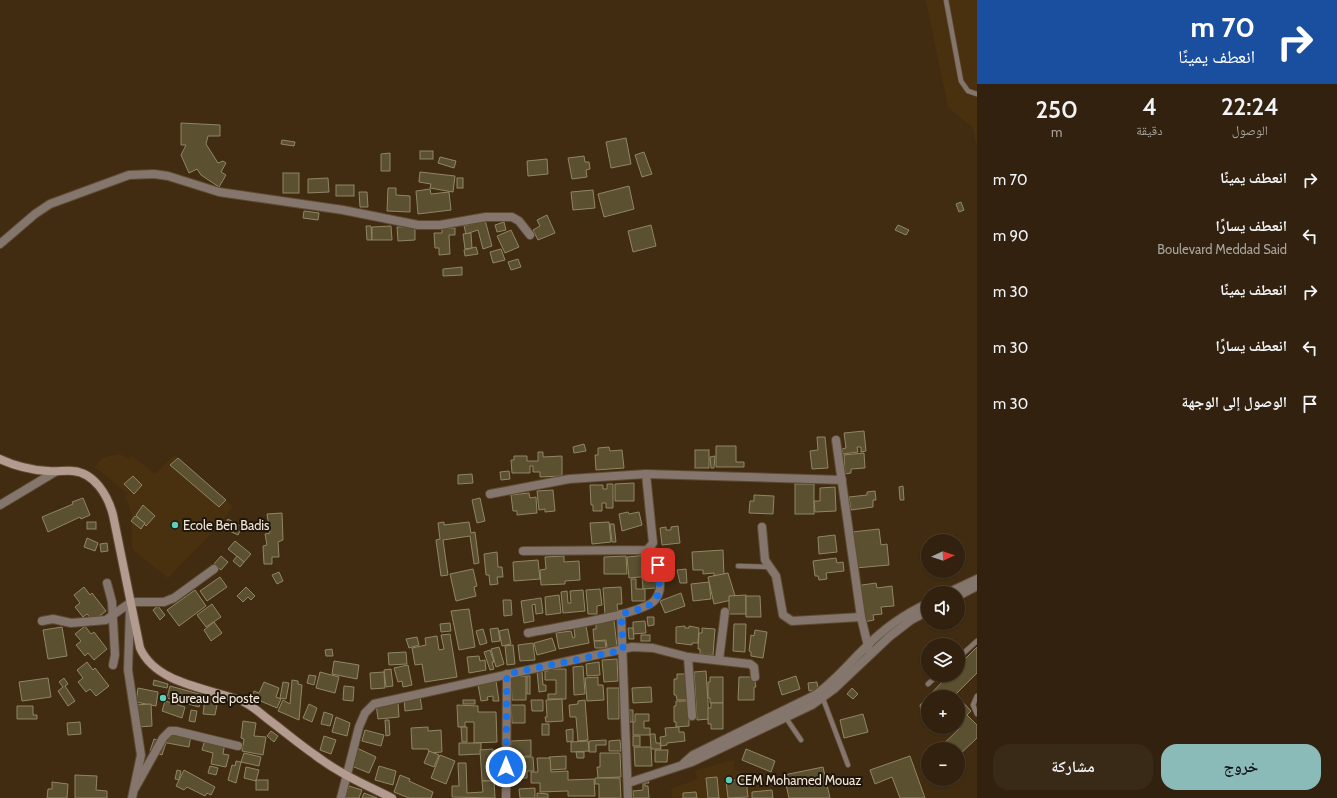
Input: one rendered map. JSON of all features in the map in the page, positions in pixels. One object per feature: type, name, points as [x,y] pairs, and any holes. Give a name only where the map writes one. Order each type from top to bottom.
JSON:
[{"type":"main road","points":[[0,459],[28,468],[55,472],[74,471],[86,475],[97,483],[105,494],[113,515],[140,648],[144,656],[155,668],[170,676],[255,708],[316,756],[346,776],[392,798]]},
{"type":"street","points":[[0,244],[38,211],[50,204],[130,175],[141,173],[168,176],[219,192],[343,210],[418,225],[440,225],[486,217],[512,217],[519,221],[530,235]]},
{"type":"street","points":[[836,440],[861,617],[870,654]]},
{"type":"street","points":[[0,505],[55,472]]},
{"type":"street","points":[[490,494],[569,479],[646,474],[842,480]]},
{"type":"street","points":[[646,474],[653,543],[647,550]]},
{"type":"street","points":[[762,527],[764,556],[768,567],[776,576],[782,611],[789,620],[861,617]]},
{"type":"street","points":[[523,552],[652,550],[657,560],[660,589],[656,600],[647,606],[621,614],[528,633]]},
{"type":"street","points":[[42,621],[53,619],[71,623],[106,620],[131,602],[164,602],[174,598],[214,569]]},
{"type":"street","points":[[107,583],[112,602],[116,655],[113,665]]},
{"type":"street","points":[[965,588],[976,585]]},
{"type":"street","points":[[965,592],[976,585]]},
{"type":"street","points":[[131,602],[128,670],[141,755],[132,798]]},
{"type":"street","points":[[682,765],[693,755],[810,699],[822,695],[867,646],[906,614],[921,606]]},
{"type":"street","points":[[719,660],[725,612]]},
{"type":"street","points":[[621,614],[628,798]]},
{"type":"street","points":[[628,783],[696,760],[786,718],[822,695],[889,637],[911,620],[921,615]]},
{"type":"street","points":[[341,798],[364,713],[374,704],[632,647],[653,648],[688,657],[750,664],[754,667],[755,677]]},
{"type":"street","points":[[688,657],[692,716]]},
{"type":"street","points":[[506,798],[507,674]]},
{"type":"street","points":[[135,789],[163,738],[170,731],[176,731],[238,746]]},
{"type":"lane","points":[[946,0],[961,81],[968,91],[977,94]]},
{"type":"lane","points":[[738,566],[768,567]]},
{"type":"lane","points":[[965,652],[977,641]]},
{"type":"lane","points":[[822,695],[848,765]]},
{"type":"lane","points":[[977,696],[973,705],[977,714]]},
{"type":"lane","points":[[786,718],[801,740]]},
{"type":"shaded area","points":[[926,0],[977,0],[977,149],[973,128],[948,107]]},
{"type":"shaded area","name":"Ecole Ben Badis","points":[[120,454],[128,459],[132,456],[155,474],[174,455],[233,507],[210,535],[168,578],[132,549],[132,515],[125,496],[129,494],[95,467],[102,458]]},
{"type":"shaded area","name":"CEM Mohamed Mouaz","points":[[734,760],[734,769],[770,782],[772,798],[672,798],[671,789],[697,779],[696,770]]},
{"type":"building","points":[[181,123],[220,125],[220,136],[208,136],[206,144],[218,163],[223,161],[226,163],[221,172],[226,175],[219,187],[201,175],[197,169],[189,173],[181,155],[186,145],[181,145]]},
{"type":"building","points":[[626,138],[631,164],[611,168],[606,142]]},
{"type":"building","points":[[282,140],[295,142],[294,146],[281,144]]},
{"type":"building","points":[[420,151],[433,151],[433,159],[420,159]]},
{"type":"building","points":[[644,152],[652,174],[642,177],[635,155]]},
{"type":"building","points":[[390,153],[390,171],[381,171],[381,154]]},
{"type":"building","points":[[584,156],[585,162],[589,162],[590,169],[586,170],[587,177],[572,179],[568,158]]},
{"type":"building","points":[[440,157],[456,161],[454,168],[438,163]]},
{"type":"building","points":[[547,159],[548,174],[528,176],[527,161]]},
{"type":"building","points":[[420,172],[455,176],[453,192],[430,188],[431,184],[419,182]]},
{"type":"building","points":[[283,173],[299,173],[299,193],[283,193]]},
{"type":"building","points":[[328,178],[329,192],[308,193],[308,179]]},
{"type":"building","points":[[457,178],[463,178],[463,188],[457,188]]},
{"type":"building","points":[[336,185],[354,185],[354,196],[336,196]]},
{"type":"building","points":[[629,186],[634,209],[604,217],[598,194]]},
{"type":"building","points":[[388,188],[396,188],[396,195],[410,196],[410,212],[387,211]]},
{"type":"building","points":[[430,189],[431,194],[449,192],[451,210],[418,214],[416,191]]},
{"type":"building","points":[[593,190],[595,208],[573,210],[571,192]]},
{"type":"building","points":[[359,192],[367,192],[368,207],[360,207]]},
{"type":"building","points":[[961,202],[964,210],[959,212],[956,204]]},
{"type":"building","points":[[304,211],[319,213],[318,220],[303,218]]},
{"type":"building","points":[[547,215],[555,233],[538,240],[533,230],[540,226],[537,220]]},
{"type":"building","points":[[485,220],[492,246],[483,249],[478,230],[466,234],[464,226]]},
{"type":"building","points":[[504,222],[506,230],[497,232],[495,225]]},
{"type":"building","points":[[651,225],[656,246],[633,252],[628,231]]},
{"type":"building","points":[[898,225],[909,230],[906,235],[895,230]]},
{"type":"building","points":[[366,226],[371,226],[372,240],[367,240]]},
{"type":"building","points":[[391,226],[392,240],[372,240],[372,227]]},
{"type":"building","points":[[415,226],[415,240],[398,241],[397,227]]},
{"type":"building","points":[[442,228],[455,228],[455,235],[449,235],[450,254],[439,255],[439,248],[435,248],[434,233],[442,233]]},
{"type":"building","points":[[511,230],[519,247],[505,253],[497,236]]},
{"type":"building","points":[[471,233],[472,248],[465,249],[463,234]]},
{"type":"building","points":[[476,247],[478,254],[465,256],[464,250]]},
{"type":"building","points":[[501,249],[505,260],[493,263],[490,252]]},
{"type":"building","points":[[518,259],[521,267],[511,270],[508,262]]},
{"type":"building","points":[[462,267],[462,275],[443,276],[443,269]]},
{"type":"building","points":[[864,431],[866,451],[861,452],[861,447],[857,447],[858,452],[843,454],[842,449],[846,448],[844,433]]},
{"type":"building","points":[[817,437],[825,437],[828,468],[812,469],[810,451],[818,450]]},
{"type":"building","points":[[584,444],[586,451],[574,453],[573,447]]},
{"type":"building","points":[[716,446],[736,446],[736,462],[744,462],[744,467],[716,467]]},
{"type":"building","points":[[609,447],[610,451],[622,450],[624,468],[596,470],[595,455],[598,455],[598,448]]},
{"type":"building","points":[[695,450],[709,450],[709,468],[695,468]]},
{"type":"building","points":[[538,452],[543,452],[543,457],[562,456],[562,476],[540,477],[540,472],[533,472],[533,466],[530,466],[530,473],[512,473],[511,460],[514,460],[514,456],[527,456],[527,461],[538,461]]},
{"type":"building","points":[[864,453],[865,468],[851,469],[851,473],[845,474],[844,455]]},
{"type":"building","points":[[715,456],[714,468],[711,468],[710,457]]},
{"type":"building","points":[[178,458],[226,500],[219,507],[170,465]]},
{"type":"building","points":[[509,471],[510,479],[501,480],[500,472]]},
{"type":"building","points":[[472,474],[473,483],[458,484],[458,475]]},
{"type":"building","points":[[133,476],[142,485],[134,494],[124,484]]},
{"type":"building","points":[[634,483],[634,501],[615,501],[615,484]]},
{"type":"building","points":[[607,484],[613,484],[613,508],[606,508],[606,503],[602,503],[602,511],[593,511],[593,505],[591,505],[590,485],[603,485],[603,489],[607,489]]},
{"type":"building","points":[[795,484],[814,484],[814,514],[795,514]]},
{"type":"building","points":[[903,486],[904,500],[900,500],[899,487]]},
{"type":"building","points":[[835,487],[836,511],[815,512],[814,501],[820,501],[820,488]]},
{"type":"building","points":[[553,490],[555,511],[545,512],[545,509],[539,510],[537,491]]},
{"type":"building","points":[[875,491],[876,500],[873,500],[873,507],[851,510],[849,497],[867,495],[867,492]]},
{"type":"building","points":[[529,493],[530,498],[536,497],[537,513],[517,515],[517,511],[513,511],[511,495]]},
{"type":"building","points":[[754,495],[774,496],[773,514],[749,513],[750,501],[754,501]]},
{"type":"building","points":[[83,498],[90,515],[81,519],[80,517],[48,532],[42,517],[73,504],[72,502]]},
{"type":"building","points":[[480,498],[485,521],[477,523],[472,500]]},
{"type":"building","points":[[143,505],[155,516],[146,526],[136,515]]},
{"type":"building","points":[[628,512],[629,514],[639,512],[642,525],[622,531],[619,514]]},
{"type":"building","points":[[282,513],[283,540],[278,542],[279,557],[272,557],[272,564],[264,564],[263,546],[267,545],[265,534],[270,533],[267,514]]},
{"type":"building","points":[[135,516],[145,523],[141,529],[131,521]]},
{"type":"building","points":[[228,519],[242,527],[238,535],[223,528]]},
{"type":"building","points":[[87,522],[96,522],[96,529],[87,529]]},
{"type":"building","points":[[444,522],[444,525],[469,522],[471,533],[475,532],[479,563],[474,564],[470,536],[443,540],[448,575],[441,576],[436,540],[440,539],[438,523]]},
{"type":"building","points":[[609,522],[611,542],[592,544],[590,523]]},
{"type":"building","points":[[610,524],[614,524],[616,542],[612,542]]},
{"type":"building","points":[[678,526],[680,543],[662,545],[660,528],[666,527],[666,530],[671,530],[671,527]]},
{"type":"building","points":[[879,529],[881,545],[887,544],[889,565],[855,568],[852,532]]},
{"type":"building","points":[[835,535],[837,552],[819,554],[818,537]]},
{"type":"building","points":[[87,538],[98,543],[95,551],[84,547]]},
{"type":"building","points":[[235,541],[251,554],[244,562],[228,549]]},
{"type":"building","points":[[107,543],[108,551],[101,552],[100,544]]},
{"type":"building","points":[[723,550],[724,576],[714,576],[714,573],[703,574],[703,570],[693,570],[692,552]]},
{"type":"building","points":[[497,552],[498,567],[502,567],[503,577],[497,577],[498,584],[490,585],[489,575],[486,575],[484,554]]},
{"type":"building","points":[[649,555],[651,576],[629,578],[627,557]]},
{"type":"building","points":[[221,556],[228,562],[221,570],[214,564]]},
{"type":"building","points":[[237,556],[244,562],[240,567],[233,561]]},
{"type":"building","points":[[564,556],[564,562],[579,561],[580,580],[565,581],[565,584],[541,585],[540,570],[546,569],[545,557]]},
{"type":"building","points":[[626,556],[627,574],[604,574],[604,557]]},
{"type":"building","points":[[836,558],[837,563],[843,562],[844,571],[826,573],[827,579],[819,580],[818,576],[815,576],[813,561]]},
{"type":"building","points":[[538,560],[540,579],[514,581],[513,562]]},
{"type":"building","points":[[473,569],[477,586],[474,587],[476,596],[456,601],[450,574]]},
{"type":"building","points":[[686,569],[687,583],[680,583],[677,570]]},
{"type":"building","points":[[279,572],[283,581],[277,584],[272,575]]},
{"type":"building","points":[[728,573],[736,599],[714,604],[708,577]]},
{"type":"building","points":[[655,576],[656,588],[643,589],[642,577]]},
{"type":"building","points":[[220,577],[227,587],[207,601],[200,591]]},
{"type":"building","points":[[631,579],[636,579],[636,589],[645,589],[645,601],[632,601]]},
{"type":"building","points":[[709,582],[711,599],[693,601],[691,584]]},
{"type":"building","points":[[876,583],[877,588],[892,586],[894,606],[881,607],[882,614],[873,615],[874,620],[864,622],[855,586]]},
{"type":"building","points":[[84,587],[90,595],[92,593],[106,611],[93,621],[87,614],[83,617],[75,607],[80,603],[74,595]]},
{"type":"building","points":[[246,587],[255,596],[251,600],[248,597],[243,602],[237,596]]},
{"type":"building","points":[[621,587],[622,604],[617,604],[618,614],[605,615],[603,588]]},
{"type":"building","points":[[600,589],[602,605],[597,606],[597,614],[588,614],[586,590]]},
{"type":"building","points":[[195,590],[206,606],[179,626],[167,610]]},
{"type":"building","points":[[583,590],[585,611],[563,613],[561,592],[567,591],[568,603],[571,603],[570,591]]},
{"type":"building","points":[[681,593],[685,606],[665,613],[660,601]]},
{"type":"building","points":[[559,595],[561,613],[546,615],[545,597]]},
{"type":"building","points":[[746,595],[746,614],[729,614],[729,596]]},
{"type":"building","points":[[746,596],[760,596],[761,617],[746,617]]},
{"type":"building","points":[[541,598],[543,613],[536,614],[535,604],[532,605],[534,621],[524,623],[521,601]]},
{"type":"building","points":[[503,600],[511,600],[512,615],[504,616]]},
{"type":"building","points":[[212,604],[221,617],[206,627],[197,615]]},
{"type":"building","points":[[158,606],[165,615],[160,620],[153,610]]},
{"type":"building","points":[[469,609],[475,647],[459,650],[451,611]]},
{"type":"building","points":[[647,617],[654,617],[654,625],[648,626]]},
{"type":"building","points":[[614,620],[617,647],[607,648],[606,640],[594,641],[593,629],[596,629],[596,622]]},
{"type":"building","points":[[645,621],[646,633],[633,634],[633,622]]},
{"type":"building","points":[[214,622],[222,633],[211,641],[204,630]]},
{"type":"building","points":[[450,623],[451,631],[441,632],[440,624]]},
{"type":"building","points":[[734,624],[746,624],[745,652],[733,651]]},
{"type":"building","points":[[85,626],[91,634],[94,632],[107,649],[94,660],[88,653],[85,656],[76,645],[81,641],[75,634]]},
{"type":"building","points":[[586,626],[589,643],[559,649],[556,633],[571,631],[573,638],[575,637],[574,629]]},
{"type":"building","points":[[685,626],[685,628],[689,628],[689,626],[699,628],[698,643],[692,643],[692,645],[676,643],[676,627]]},
{"type":"building","points":[[62,627],[67,656],[48,659],[43,630]]},
{"type":"building","points":[[498,628],[500,641],[492,642],[490,629]]},
{"type":"building","points":[[628,628],[633,628],[634,639],[629,639]]},
{"type":"building","points":[[702,628],[715,629],[713,655],[700,654],[700,649],[698,649],[699,633],[702,633]]},
{"type":"building","points":[[483,629],[487,643],[480,645],[476,631]]},
{"type":"building","points":[[508,629],[511,644],[502,646],[499,631]]},
{"type":"building","points":[[755,630],[767,632],[763,658],[751,656],[751,652],[749,651],[751,635],[754,636]]},
{"type":"building","points":[[450,634],[457,677],[425,682],[422,664],[415,665],[412,648],[426,645],[425,638],[437,636],[439,650],[444,649],[441,635]]},
{"type":"building","points":[[641,635],[650,635],[650,641],[641,641]]},
{"type":"building","points":[[417,637],[419,645],[409,648],[406,639]]},
{"type":"building","points":[[552,638],[556,650],[537,655],[534,643]]},
{"type":"building","points":[[594,641],[605,641],[606,648],[595,648]]},
{"type":"building","points":[[533,643],[535,660],[520,661],[518,645]]},
{"type":"building","points":[[513,645],[515,664],[507,665],[505,646]]},
{"type":"building","points":[[499,647],[504,664],[496,667],[491,649]]},
{"type":"building","points":[[977,647],[977,673],[960,690],[934,690],[942,682],[965,682],[965,659]]},
{"type":"building","points":[[332,649],[333,656],[326,656],[325,650]]},
{"type":"building","points":[[490,650],[494,662],[492,662],[494,669],[490,670],[484,652]]},
{"type":"building","points":[[406,652],[407,664],[389,665],[388,653]]},
{"type":"building","points":[[479,656],[480,661],[485,660],[486,670],[469,673],[467,657]]},
{"type":"building","points":[[617,659],[618,681],[604,682],[602,660]]},
{"type":"building","points":[[334,661],[359,665],[357,679],[332,674]]},
{"type":"building","points":[[87,662],[93,670],[95,668],[109,686],[96,696],[90,689],[86,692],[78,682],[83,678],[77,670]]},
{"type":"building","points":[[599,662],[600,675],[587,676],[586,664]]},
{"type":"building","points":[[408,665],[412,685],[403,687],[402,681],[398,682],[394,668]]},
{"type":"building","points":[[583,666],[585,694],[574,695],[573,667]]},
{"type":"building","points":[[391,669],[393,686],[386,687],[384,670]]},
{"type":"building","points":[[548,669],[566,669],[566,699],[548,699],[548,694],[556,694],[556,680],[545,680],[545,671],[548,671]]},
{"type":"building","points":[[537,671],[542,671],[543,685],[546,685],[546,691],[539,692]]},
{"type":"building","points":[[706,671],[709,719],[697,720],[694,672]]},
{"type":"building","points":[[320,672],[339,677],[335,693],[316,688]]},
{"type":"building","points":[[384,672],[385,688],[371,689],[370,673]]},
{"type":"building","points":[[677,674],[689,674],[689,700],[677,700],[676,695],[674,695],[674,679],[677,679]]},
{"type":"building","points":[[309,675],[316,676],[314,685],[307,683]]},
{"type":"building","points":[[526,676],[526,700],[512,700],[511,677]]},
{"type":"building","points":[[527,676],[530,676],[530,694],[527,694]]},
{"type":"building","points":[[796,676],[800,689],[782,695],[778,682]]},
{"type":"building","points":[[598,677],[598,685],[603,685],[604,700],[587,701],[585,678]]},
{"type":"building","points":[[710,677],[723,677],[723,703],[710,703],[710,698],[708,698],[708,682],[710,682]]},
{"type":"building","points":[[739,677],[754,677],[756,687],[754,687],[754,700],[738,700]]},
{"type":"building","points":[[48,678],[51,697],[22,701],[19,682]]},
{"type":"building","points":[[64,678],[68,684],[65,686],[75,701],[68,706],[58,691],[63,687],[59,682]]},
{"type":"building","points":[[154,680],[168,684],[167,688],[153,685]]},
{"type":"building","points":[[292,680],[298,681],[298,684],[302,685],[299,720],[278,711],[283,700],[290,704]]},
{"type":"building","points":[[496,681],[499,701],[493,701],[493,696],[487,697],[488,700],[481,701],[478,685]]},
{"type":"building","points":[[264,682],[279,688],[276,697],[281,699],[277,708],[251,697],[254,691],[259,693]]},
{"type":"building","points":[[283,682],[289,683],[286,699],[280,698]]},
{"type":"building","points":[[817,682],[818,690],[809,691],[808,683]]},
{"type":"building","points":[[170,686],[203,695],[199,707],[167,698]]},
{"type":"building","points":[[344,686],[354,687],[353,701],[343,700]]},
{"type":"building","points":[[651,687],[652,702],[633,703],[632,688]]},
{"type":"building","points":[[138,688],[158,692],[156,706],[136,702]]},
{"type":"building","points":[[607,688],[619,688],[619,719],[608,719]]},
{"type":"building","points":[[852,688],[858,694],[853,699],[847,694]]},
{"type":"building","points":[[420,697],[422,709],[405,711],[404,699]]},
{"type":"building","points":[[205,698],[218,700],[215,715],[203,714]]},
{"type":"building","points":[[562,699],[563,721],[546,722],[546,700]]},
{"type":"building","points":[[463,700],[475,700],[475,704],[463,704]]},
{"type":"building","points":[[531,700],[543,700],[543,711],[532,711]]},
{"type":"building","points":[[585,700],[588,740],[578,741],[576,717],[570,717],[569,705],[578,704],[578,701]]},
{"type":"building","points":[[165,701],[185,707],[182,718],[162,711]]},
{"type":"building","points":[[676,701],[689,701],[689,726],[676,727],[676,722],[674,722],[674,706],[676,706]]},
{"type":"building","points":[[398,702],[399,717],[378,719],[376,704]]},
{"type":"building","points":[[711,703],[723,703],[723,729],[711,729],[711,724],[708,724],[708,708],[711,708]]},
{"type":"building","points":[[151,704],[152,726],[137,727],[135,705]]},
{"type":"building","points":[[309,704],[317,708],[312,722],[303,718]]},
{"type":"building","points":[[965,704],[971,711],[967,715],[977,725],[977,738],[965,749],[965,742],[945,742],[954,734],[965,734]]},
{"type":"building","points":[[457,705],[478,706],[478,712],[496,712],[497,742],[474,743],[474,722],[465,722],[465,727],[458,727]]},
{"type":"building","points":[[511,705],[525,705],[525,723],[512,723]]},
{"type":"building","points":[[17,706],[33,706],[33,715],[37,715],[37,719],[17,719]]},
{"type":"building","points":[[191,710],[197,711],[195,722],[189,721]]},
{"type":"building","points":[[629,710],[633,710],[633,722],[630,722]]},
{"type":"building","points":[[324,712],[333,715],[330,726],[321,724]]},
{"type":"building","points":[[635,714],[649,714],[649,721],[644,721],[644,728],[650,728],[650,735],[633,735],[633,722],[635,722]]},
{"type":"building","points":[[863,714],[868,732],[844,738],[840,720]]},
{"type":"building","points":[[336,717],[350,723],[347,736],[332,732]]},
{"type":"building","points":[[385,720],[389,720],[390,735],[386,736]]},
{"type":"building","points":[[243,721],[256,723],[254,736],[266,737],[263,755],[242,751],[244,739],[241,738]]},
{"type":"building","points":[[80,722],[81,734],[68,735],[67,723]]},
{"type":"building","points":[[542,724],[549,724],[549,735],[542,735]]},
{"type":"building","points":[[428,727],[428,731],[441,730],[442,752],[429,753],[428,749],[412,749],[411,728]]},
{"type":"building","points":[[461,727],[467,727],[467,742],[462,742]]},
{"type":"building","points":[[679,727],[679,732],[684,732],[685,741],[667,743],[667,745],[661,746],[660,737],[666,736],[665,728]]},
{"type":"building","points":[[573,729],[573,741],[567,742],[566,730]]},
{"type":"building","points":[[165,730],[191,735],[189,747],[162,742]]},
{"type":"building","points":[[365,730],[384,735],[381,746],[362,741]]},
{"type":"building","points":[[271,731],[278,736],[274,742],[267,736]]},
{"type":"building","points":[[650,734],[655,734],[656,743],[660,743],[661,749],[651,749]]},
{"type":"building","points":[[324,736],[336,740],[331,754],[320,750]]},
{"type":"building","points":[[633,736],[640,736],[640,746],[633,746]]},
{"type":"building","points":[[154,739],[166,743],[162,755],[150,751]]},
{"type":"building","points":[[205,739],[225,743],[223,754],[229,755],[226,767],[211,764],[213,753],[202,750]]},
{"type":"building","points":[[531,740],[531,756],[511,757],[511,741]]},
{"type":"building","points":[[606,740],[606,745],[596,745],[596,752],[589,752],[589,741]]},
{"type":"building","points":[[620,740],[621,751],[609,751],[609,741]]},
{"type":"building","points":[[588,741],[589,751],[571,752],[571,742]]},
{"type":"building","points":[[459,743],[481,743],[481,754],[459,755]]},
{"type":"building","points":[[634,747],[651,747],[652,766],[635,766]]},
{"type":"building","points":[[357,748],[376,757],[369,773],[349,765]]},
{"type":"building","points":[[493,749],[494,780],[482,781],[480,750]]},
{"type":"building","points":[[746,749],[775,761],[771,772],[742,760]]},
{"type":"building","points":[[655,750],[668,750],[667,762],[655,762]]},
{"type":"building","points":[[429,751],[439,755],[434,767],[424,763]]},
{"type":"building","points":[[576,752],[584,752],[584,758],[577,758]]},
{"type":"building","points":[[244,753],[261,757],[259,766],[241,762]]},
{"type":"building","points":[[600,753],[620,753],[621,777],[598,778],[597,767],[600,767]]},
{"type":"building","points":[[440,755],[455,761],[446,784],[431,778]]},
{"type":"building","points":[[566,756],[566,769],[550,770],[549,757]]},
{"type":"building","points":[[910,756],[925,798],[900,798],[892,777],[875,784],[870,770]]},
{"type":"building","points":[[519,757],[533,757],[534,771],[527,771],[527,778],[517,778]]},
{"type":"building","points":[[537,758],[550,758],[551,772],[568,771],[568,780],[594,779],[595,796],[568,796],[568,791],[540,792],[540,783],[531,783],[531,772],[538,772]]},
{"type":"building","points":[[512,760],[518,760],[518,770],[512,770]]},
{"type":"building","points":[[236,761],[241,762],[236,783],[228,780],[232,765],[235,766]]},
{"type":"building","points":[[458,763],[466,763],[467,793],[483,792],[482,781],[494,781],[495,798],[452,797],[452,786],[459,786]]},
{"type":"building","points":[[210,766],[218,768],[216,775],[208,773]]},
{"type":"building","points":[[379,766],[396,771],[393,785],[375,780]]},
{"type":"building","points":[[246,767],[259,770],[256,781],[244,778]]},
{"type":"building","points":[[823,767],[830,798],[789,798],[784,775]]},
{"type":"building","points":[[177,770],[181,771],[179,780],[175,779]]},
{"type":"building","points":[[184,770],[215,787],[211,795],[207,793],[205,796],[187,787],[184,790],[176,786]]},
{"type":"building","points":[[75,775],[97,776],[96,790],[107,791],[107,798],[75,798]]},
{"type":"building","points":[[400,775],[410,779],[409,781],[433,792],[431,798],[409,798],[394,792]]},
{"type":"building","points":[[717,777],[719,798],[708,798],[706,778]]},
{"type":"building","points":[[595,778],[620,778],[621,798],[599,798],[599,784],[595,784]]},
{"type":"building","points":[[746,779],[748,797],[728,798],[726,781]]},
{"type":"building","points":[[256,780],[268,780],[268,790],[256,790]]},
{"type":"building","points":[[648,780],[649,783],[645,783],[645,786],[648,786],[649,798],[633,798],[633,791],[643,790],[643,781]]},
{"type":"building","points":[[52,782],[68,784],[67,798],[47,798],[48,789],[52,789]]},
{"type":"building","points":[[349,786],[362,790],[359,798],[344,798]]},
{"type":"building","points":[[535,788],[535,798],[520,798],[519,789]]},
{"type":"building","points":[[772,790],[773,798],[752,798],[752,792]]},
{"type":"building","points":[[696,792],[697,798],[683,798],[683,793]]},
{"type":"building","points":[[364,793],[377,798],[362,798]]},
{"type":"building","points":[[537,793],[548,794],[548,798],[537,798]]},
{"type":"place","name":"Ecole Ben Badis","points":[[175,525]]},
{"type":"place","name":"Bureau de poste","points":[[163,698]]},
{"type":"place","name":"CEM Mohamed Mouaz","points":[[729,780]]},
{"type":"route","points":[[506,767],[507,674],[623,650],[621,614],[642,609],[656,600],[660,589],[658,565]]}]
